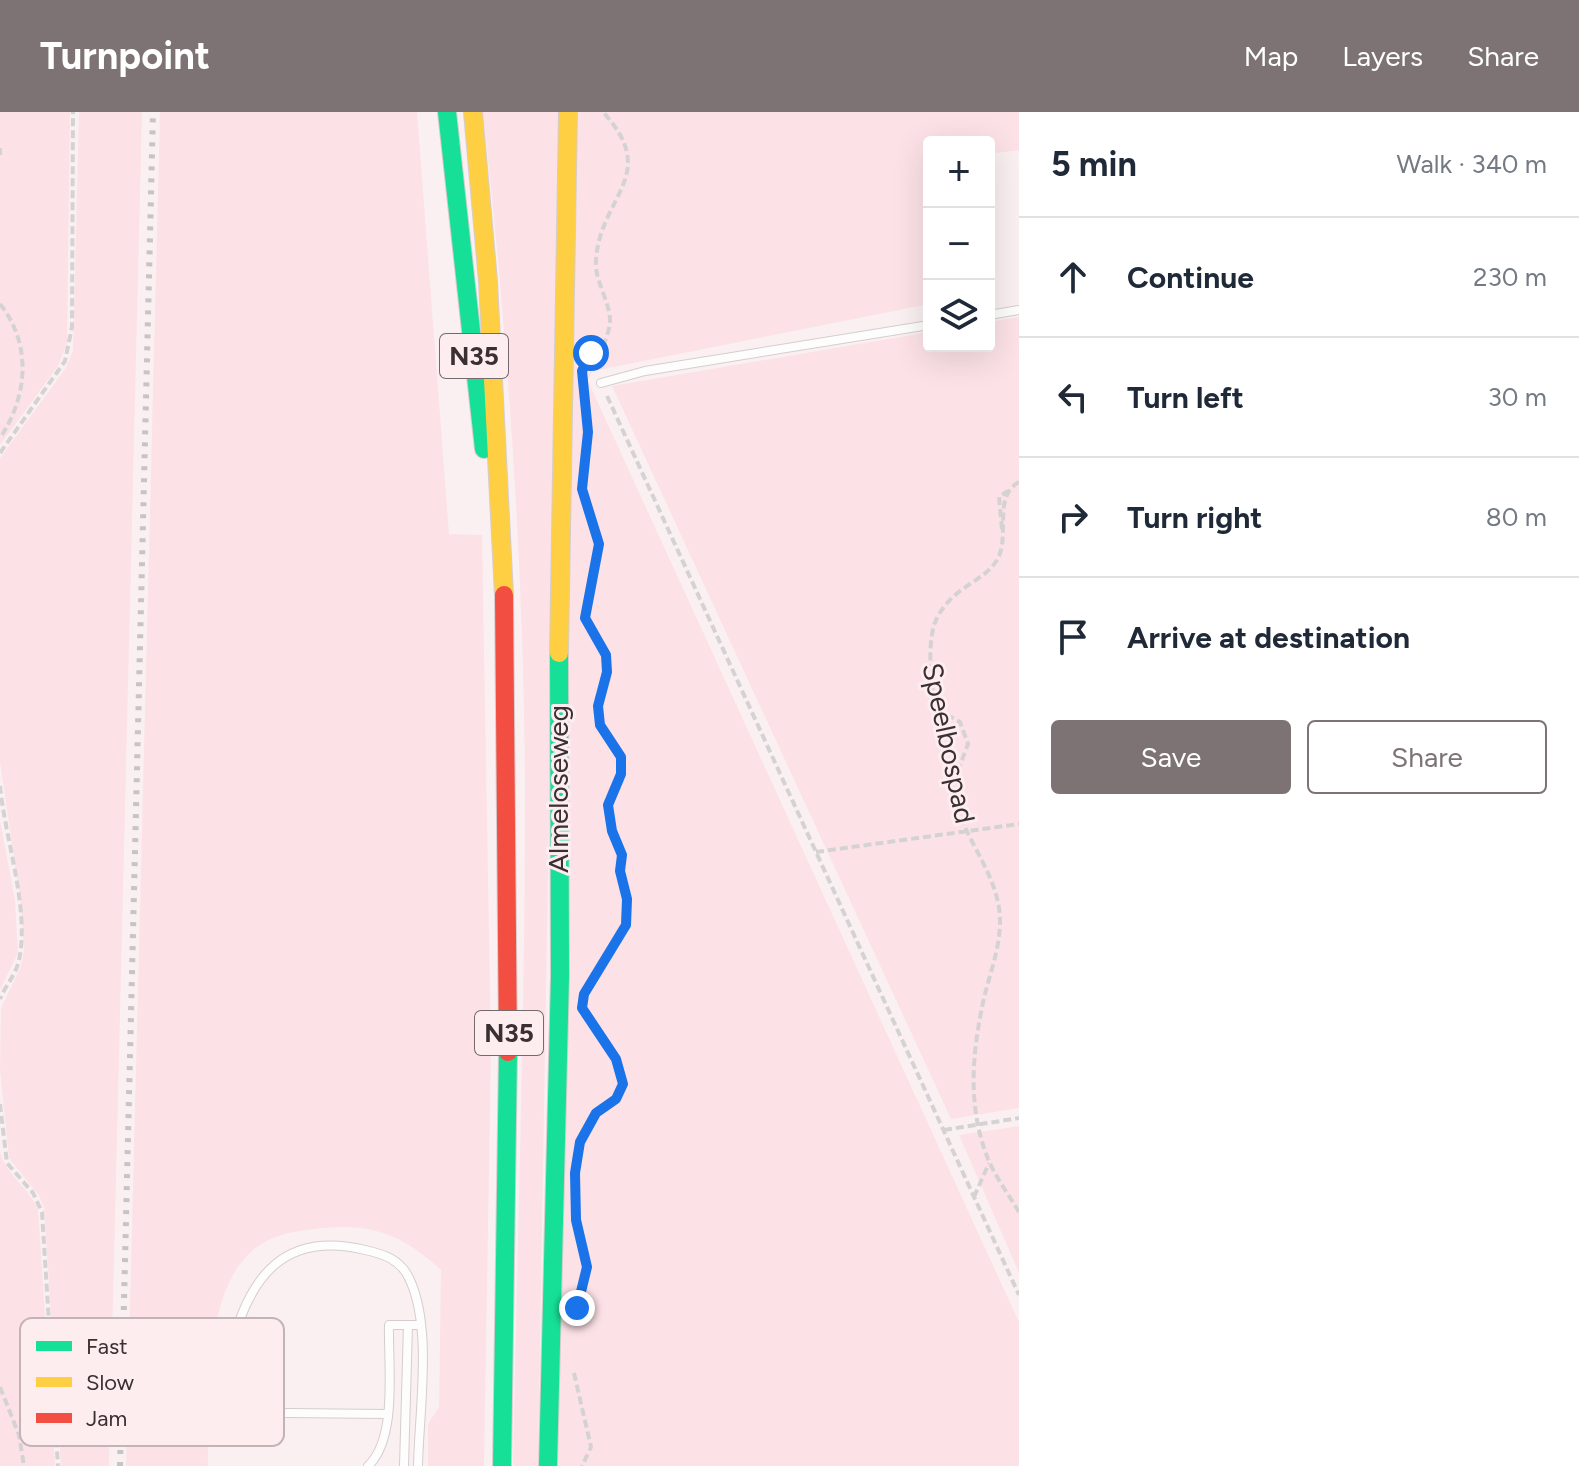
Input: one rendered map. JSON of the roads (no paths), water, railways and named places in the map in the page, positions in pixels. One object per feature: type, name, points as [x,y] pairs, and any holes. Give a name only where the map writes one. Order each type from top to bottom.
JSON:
[{"type":"main road","name":"N35","points":[[447,112],[502,600]]},
{"type":"main road","name":"N35","points":[[473,112],[498,411],[503,500],[502,600]]},
{"type":"main road","name":"Almeloseweg","points":[[548,1466],[560,992],[557,777],[568,112]]},
{"type":"main road","name":"Almeloseweg","points":[[502,600],[509,787],[510,970],[502,1466]]},
{"type":"lane","points":[[995,314],[1019,310]]},
{"type":"lane","points":[[601,383],[645,371],[923,326]]},
{"type":"lane","points":[[239,1318],[253,1287],[271,1266],[298,1248],[326,1245],[388,1255],[408,1274],[417,1298],[421,1325],[418,1466]]},
{"type":"lane","points":[[368,1466],[379,1455],[386,1437],[389,1325],[421,1325]]},
{"type":"lane","points":[[404,1466],[408,1325]]},
{"type":"lane","points":[[286,1413],[387,1414]]},
{"type":"railway","points":[[124,1318],[153,112]]},
{"type":"railway","points":[[120,1446],[120,1466]]}]
